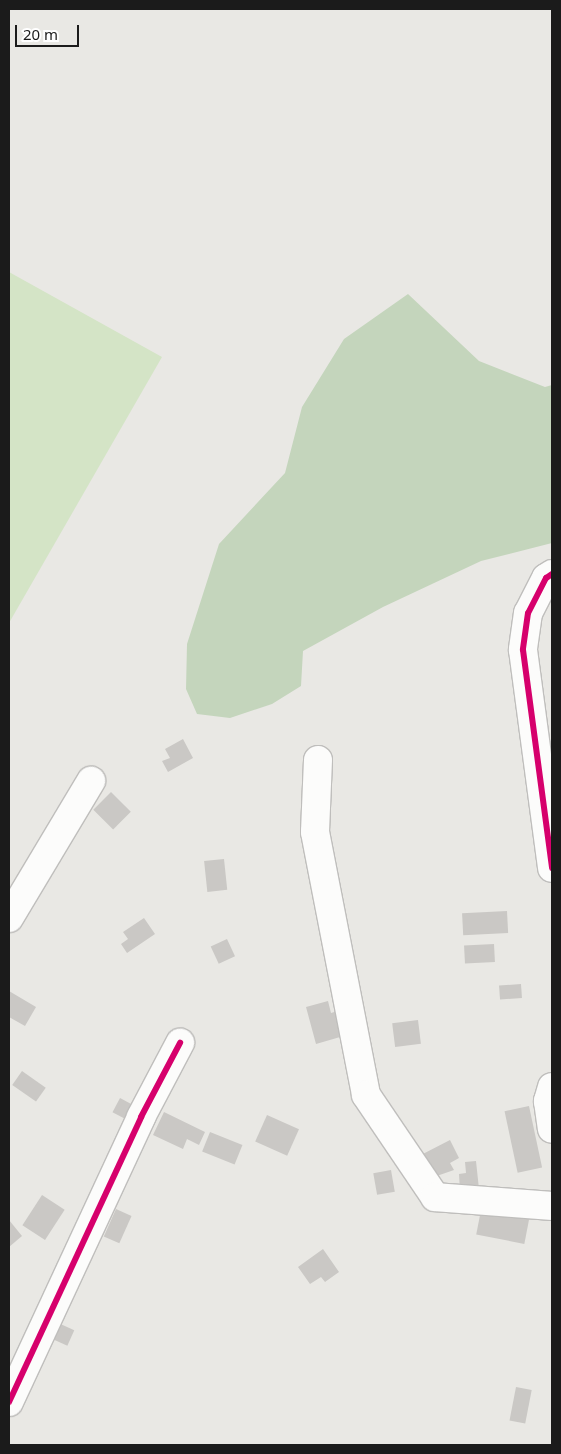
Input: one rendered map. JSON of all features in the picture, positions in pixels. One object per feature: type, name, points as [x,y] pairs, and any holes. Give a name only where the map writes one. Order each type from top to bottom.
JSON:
[{"type":"street","points":[[552,574],[546,578],[528,613],[523,650],[552,868]]},
{"type":"street","points":[[318,760],[315,832],[366,1095],[434,1197],[552,1206]]},
{"type":"street","points":[[9,918],[91,781]]},
{"type":"street","points":[[9,1402],[141,1117],[180,1043]]},
{"type":"street","points":[[552,1087],[548,1102],[552,1129]]},
{"type":"green space","points":[[9,272],[162,357],[9,623]]},
{"type":"green space","points":[[408,294],[479,361],[545,387],[552,385],[552,543],[481,561],[383,607],[303,651],[301,686],[272,704],[230,718],[197,714],[186,689],[187,644],[219,544],[285,473],[302,407],[344,339]]},
{"type":"building","points":[[183,739],[193,758],[168,772],[162,761],[170,758],[165,749]]},
{"type":"building","points":[[111,792],[131,812],[113,829],[93,810]]},
{"type":"building","points":[[224,859],[227,890],[207,892],[204,861]]},
{"type":"building","points":[[507,911],[508,933],[463,935],[462,913]]},
{"type":"building","points":[[144,918],[155,934],[127,953],[121,944],[128,939],[123,932]]},
{"type":"building","points":[[227,939],[235,956],[219,964],[211,947]]},
{"type":"building","points":[[494,944],[495,962],[465,964],[464,946]]},
{"type":"building","points":[[521,984],[522,998],[500,1000],[499,986]]},
{"type":"building","points":[[9,991],[36,1007],[25,1026],[9,1017]]},
{"type":"building","points":[[328,1001],[331,1013],[341,1010],[347,1035],[316,1044],[306,1007]]},
{"type":"building","points":[[418,1020],[421,1044],[395,1047],[392,1023]]},
{"type":"building","points":[[22,1071],[46,1088],[36,1102],[12,1085]]},
{"type":"building","points":[[120,1098],[137,1107],[129,1121],[112,1112]]},
{"type":"building","points":[[529,1106],[542,1168],[518,1173],[505,1111]]},
{"type":"building","points":[[164,1112],[205,1132],[199,1145],[187,1139],[183,1149],[153,1135]]},
{"type":"building","points":[[267,1115],[299,1129],[287,1156],[255,1141]]},
{"type":"building","points":[[210,1132],[242,1145],[235,1165],[202,1151]]},
{"type":"building","points":[[450,1140],[459,1158],[450,1163],[454,1170],[428,1179],[417,1157]]},
{"type":"building","points":[[476,1161],[479,1189],[460,1191],[459,1174],[466,1173],[465,1162]]},
{"type":"building","points":[[391,1170],[395,1192],[377,1195],[373,1173]]},
{"type":"building","points":[[42,1195],[65,1210],[45,1240],[22,1225]]},
{"type":"building","points":[[116,1209],[132,1216],[119,1243],[104,1236]]},
{"type":"building","points":[[481,1210],[529,1219],[524,1244],[476,1235]]},
{"type":"building","points":[[9,1220],[22,1236],[9,1247]]},
{"type":"building","points":[[323,1249],[339,1272],[325,1282],[321,1277],[310,1284],[298,1267]]},
{"type":"building","points":[[56,1322],[74,1330],[67,1346],[49,1338]]},
{"type":"building","points":[[516,1387],[532,1390],[525,1423],[510,1420]]},
{"type":"cycle path","points":[[552,574],[546,578],[528,613],[523,650],[552,868]]},
{"type":"cycle path","points":[[9,1402],[141,1117],[180,1043]]}]
